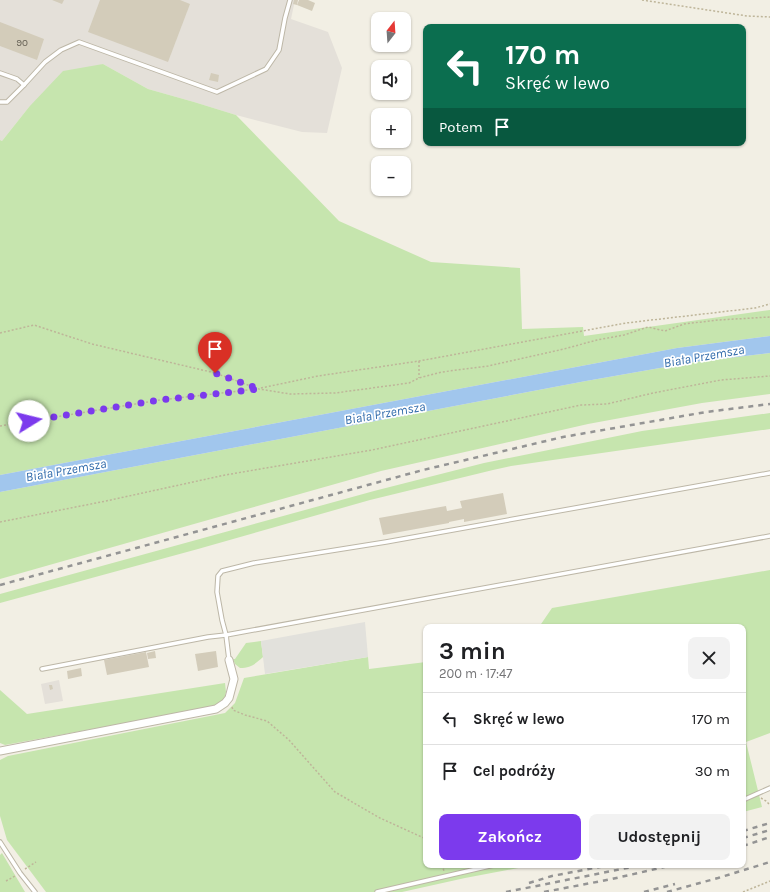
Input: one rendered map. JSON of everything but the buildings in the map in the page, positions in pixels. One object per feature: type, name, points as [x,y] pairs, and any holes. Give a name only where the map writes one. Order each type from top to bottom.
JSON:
[{"type":"street","points":[[0,751],[216,709],[225,703],[229,698],[234,679],[229,660]]},
{"type":"lane","points":[[0,102],[6,102],[45,62],[61,50],[79,42],[217,92],[266,69],[279,50],[290,0]]},
{"type":"lane","points":[[0,73],[17,79],[24,85]]},
{"type":"lane","points":[[229,660],[226,635],[217,592],[218,576],[222,571],[254,563],[386,542],[770,473]]},
{"type":"lane","points":[[42,669],[208,637],[226,635],[770,536]]},
{"type":"lane","points":[[746,799],[770,788]]},
{"type":"lane","points":[[0,842],[20,873],[35,892]]},
{"type":"lane","points":[[377,892],[481,868]]},
{"type":"path","points":[[642,0],[747,16],[770,17]]},
{"type":"path","points":[[0,426],[160,400],[259,389],[318,376],[419,361],[626,323],[755,308],[770,304]]},
{"type":"path","points":[[0,333],[34,325],[92,344],[215,373],[259,389],[290,394],[335,393],[409,383],[419,378],[442,372],[488,366],[511,361],[624,335],[648,327],[665,331],[684,324],[718,320],[770,317]]},
{"type":"path","points":[[419,361],[419,378]]},
{"type":"path","points":[[0,522],[225,475],[372,450],[581,405],[607,404],[721,380],[770,376]]},
{"type":"path","points":[[229,698],[233,710],[267,721],[289,740],[335,792],[380,818],[423,838]]},
{"type":"path","points":[[754,795],[766,801],[770,805]]},
{"type":"path","points":[[743,892],[770,881]]},
{"type":"shaded area","points":[[0,0],[295,0],[291,19],[328,32],[342,68],[327,133],[302,132],[236,115],[148,89],[103,64],[29,107],[2,141],[0,140]]},
{"type":"shaded area","points":[[365,622],[368,657],[265,674],[261,641]]},
{"type":"shaded area","points":[[59,680],[63,701],[45,704],[41,684]]},
{"type":"green space","points":[[103,64],[148,89],[236,115],[339,221],[431,262],[520,268],[522,329],[583,327],[584,336],[770,310],[770,336],[677,348],[0,475],[0,140],[2,141],[29,107],[63,71]]},
{"type":"green space","points":[[770,353],[770,394],[702,403],[588,424],[381,471],[0,579],[0,492],[586,381],[694,362]]},
{"type":"green space","points":[[770,413],[770,429],[511,466],[493,470],[370,500],[0,603],[0,594],[374,491],[484,463],[642,431]]},
{"type":"green space","points":[[770,570],[770,733],[746,742],[746,624],[541,624],[552,608]]},
{"type":"green space","points":[[261,641],[263,657],[255,664],[247,667],[240,668],[235,664],[233,659],[235,659],[246,643]]},
{"type":"green space","points":[[368,657],[369,669],[423,662],[423,868],[518,868],[402,892],[46,892],[7,840],[0,816],[0,760],[8,756],[225,713],[235,703],[244,678]]},
{"type":"green space","points":[[225,683],[226,692],[224,700],[218,705],[5,745],[0,743],[0,690],[27,714]]},
{"type":"green space","points":[[746,742],[762,807],[746,811]]},
{"type":"green space","points":[[2,853],[25,892],[0,892],[0,855]]},
{"type":"water","name":"Biała Przemsza","points":[[770,336],[770,353],[694,362],[586,381],[0,492],[0,475],[677,348]]},
{"type":"railway","points":[[0,585],[423,470],[563,437],[706,412],[770,404]]},
{"type":"railway","points":[[746,830],[770,823]]},
{"type":"railway","points":[[746,837],[770,830]]},
{"type":"railway","points":[[746,845],[770,837]]},
{"type":"railway","points":[[667,892],[770,862]]},
{"type":"railway","points":[[529,883],[552,876],[594,868]]},
{"type":"railway","points":[[506,892],[627,868]]},
{"type":"railway","points":[[544,892],[660,868]]},
{"type":"railway","points":[[644,892],[675,884]]},
{"type":"route","points":[[29,421],[160,400],[259,389],[215,373]]}]
